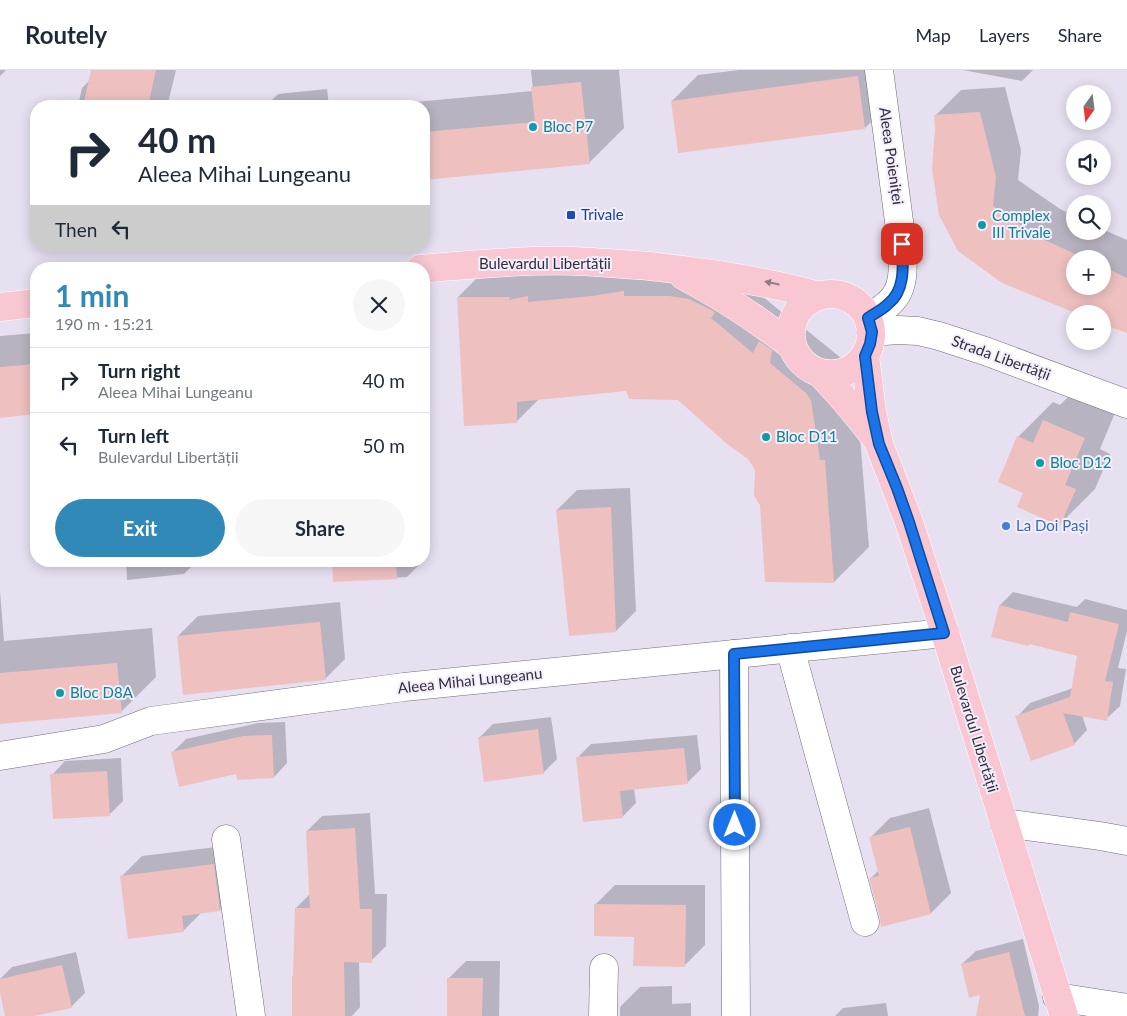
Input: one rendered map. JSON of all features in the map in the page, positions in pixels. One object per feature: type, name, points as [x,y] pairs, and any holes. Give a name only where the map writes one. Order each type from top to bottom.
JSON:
[{"type":"main road","name":"Bulevardul Libertății","points":[[430,268],[492,263],[564,261],[621,264],[733,276],[784,286],[819,296]]},
{"type":"main road","name":"Bulevardul Libertății","points":[[670,268],[719,295],[791,345]]},
{"type":"main road","points":[[834,294],[848,298],[860,306],[868,335],[857,365],[847,372],[834,375],[820,373],[808,368],[798,358],[791,345],[790,331],[799,309],[808,301],[819,296],[834,294]]},
{"type":"main road","points":[[0,306],[30,304]]},
{"type":"main road","name":"Bulevardul Libertății","points":[[868,335],[872,412],[879,444],[909,522],[1060,1006]]},
{"type":"main road","name":"Bulevardul Libertății","points":[[820,373],[854,410],[879,444]]},
{"type":"street","name":"Aleea Poieniței","points":[[868,335],[896,296],[901,285],[903,266],[902,244],[879,70]]},
{"type":"street","name":"Strada Libertății","points":[[868,335],[898,330],[918,331],[939,336],[986,351],[1127,404]]},
{"type":"street","name":"Aleea Mihai Lungeanu","points":[[0,756],[104,739],[151,721],[404,687],[944,633]]},
{"type":"street","points":[[790,648],[865,922]]},
{"type":"street","points":[[734,654],[736,1016]]},
{"type":"street","points":[[1004,823],[1127,840]]},
{"type":"street","points":[[226,838],[251,1016]]},
{"type":"street","points":[[603,1016],[604,968]]},
{"type":"street","points":[[1060,1006],[1127,1008]]},
{"type":"building","points":[[91,70],[156,70],[149,100],[84,100]]},
{"type":"building","points":[[858,76],[865,129],[678,153],[671,101]]},
{"type":"building","name":"Bloc P7","points":[[581,82],[590,164],[430,179],[430,131],[535,122],[531,87]]},
{"type":"building","name":"Complex III Trivale","points":[[980,112],[996,177],[993,206],[1034,235],[1066,250],[1066,295],[1111,295],[1111,270],[1127,278],[1127,333],[1111,327],[1111,305],[1066,305],[1066,309],[1002,283],[958,251],[939,215],[932,169],[934,115]]},
{"type":"building","name":"Bloc D11","points":[[624,291],[624,296],[669,296],[689,299],[715,312],[711,318],[753,353],[759,341],[772,350],[770,363],[806,393],[811,400],[820,460],[825,460],[834,583],[765,582],[760,505],[754,496],[755,470],[748,459],[727,444],[678,400],[629,399],[626,391],[517,402],[517,423],[464,426],[457,297],[510,297],[509,300],[528,296],[528,302]]},
{"type":"building","points":[[30,364],[30,415],[0,418],[0,367]]},
{"type":"building","name":"Bloc D12","points":[[1043,420],[1085,438],[1065,485],[1076,489],[1060,526],[1017,507],[1023,493],[998,482],[1017,436],[1033,443]]},
{"type":"building","points":[[611,507],[616,632],[569,636],[556,510]]},
{"type":"building","points":[[332,567],[396,567],[397,579],[333,582]]},
{"type":"building","points":[[999,605],[1068,622],[1070,612],[1119,624],[1105,681],[1113,682],[1107,721],[1063,713],[1075,745],[1031,761],[1015,716],[1070,697],[1077,656],[991,637]]},
{"type":"building","points":[[320,622],[326,680],[183,695],[177,636]]},
{"type":"building","name":"Bloc D8A","points":[[117,663],[122,713],[0,724],[0,673]]},
{"type":"building","points":[[538,729],[544,774],[484,782],[478,737]]},
{"type":"building","points":[[272,735],[274,778],[237,780],[236,774],[179,787],[171,752],[243,736]]},
{"type":"building","points":[[684,748],[688,784],[620,791],[623,818],[583,822],[576,757]]},
{"type":"building","points":[[107,771],[110,816],[53,819],[50,774]]},
{"type":"building","points":[[910,827],[931,914],[881,927],[869,878],[879,876],[869,837]]},
{"type":"building","points":[[355,828],[360,909],[372,909],[372,963],[344,962],[345,1016],[292,1016],[295,908],[310,908],[306,831]]},
{"type":"building","points":[[214,864],[220,911],[182,916],[184,932],[128,939],[120,876]]},
{"type":"building","points":[[594,904],[686,905],[685,967],[633,966],[634,937],[594,936]]},
{"type":"building","points":[[1009,952],[1025,1016],[976,1016],[980,995],[969,998],[961,964]]},
{"type":"building","points":[[62,965],[72,1008],[34,1016],[5,1016],[0,993],[0,979]]},
{"type":"building","points":[[447,978],[483,978],[482,1016],[447,1016]]},
{"type":"place","name":"Bloc P7","points":[[533,127]]},
{"type":"place","name":"Trivale","points":[[571,215]]},
{"type":"place","name":"Complex III Trivale","points":[[982,225]]},
{"type":"place","name":"Bloc D11","points":[[766,437]]},
{"type":"place","name":"Bloc D12","points":[[1040,463]]},
{"type":"place","name":"La Doi Pași","points":[[1006,526]]},
{"type":"place","name":"Bloc D8A","points":[[60,693]]},
{"type":"route","points":[[735,825],[734,654],[944,633],[909,522],[879,444],[872,412],[865,356],[872,332],[868,318],[889,304],[896,296],[901,285],[903,266],[902,244]]}]
